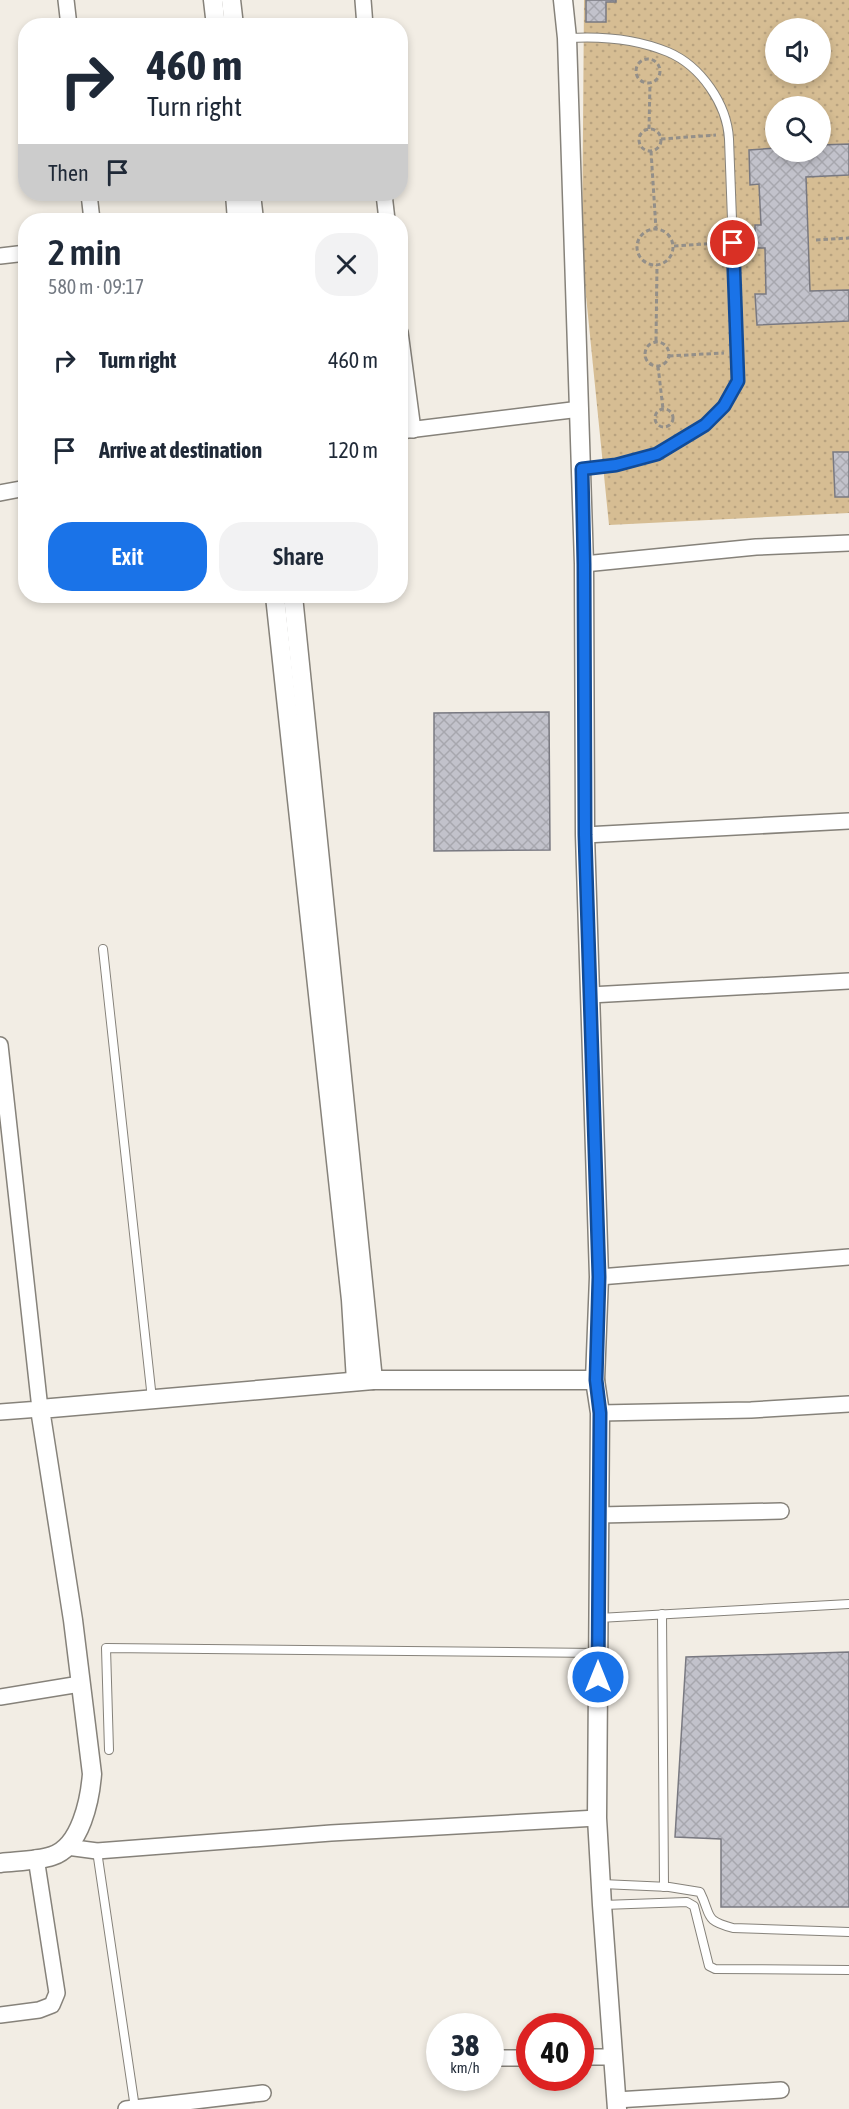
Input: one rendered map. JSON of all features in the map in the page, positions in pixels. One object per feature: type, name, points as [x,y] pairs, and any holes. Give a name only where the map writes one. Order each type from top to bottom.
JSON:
[{"type":"street","points":[[66,0],[68,18]]},
{"type":"street","points":[[213,0],[215,18]]},
{"type":"street","points":[[231,0],[233,18]]},
{"type":"street","points":[[363,0],[365,18]]},
{"type":"street","points":[[563,0],[567,38],[582,469],[585,835],[599,1277],[596,1380],[600,1413],[597,1818],[617,2104],[781,2090]]},
{"type":"street","points":[[0,256],[18,254]]},
{"type":"street","points":[[408,431],[580,409]]},
{"type":"street","points":[[0,493],[18,490]]},
{"type":"street","points":[[584,564],[756,547],[849,543]]},
{"type":"street","points":[[276,603],[339,1122]]},
{"type":"street","points":[[294,603],[339,1122],[351,1300],[364,1381]]},
{"type":"street","points":[[585,835],[849,821]]},
{"type":"street","points":[[590,995],[849,981]]},
{"type":"street","points":[[0,1045],[40,1409],[73,1620],[92,1774],[90,1797],[75,1835],[67,1846],[53,1856],[0,1863]]},
{"type":"street","points":[[599,1277],[849,1257]]},
{"type":"street","points":[[0,1412],[364,1381],[596,1380]]},
{"type":"street","points":[[600,1413],[751,1410],[849,1404]]},
{"type":"street","points":[[599,1515],[781,1511]]},
{"type":"street","points":[[0,1698],[80,1684]]},
{"type":"street","points":[[67,1846],[97,1851],[331,1833],[597,1818]]},
{"type":"street","points":[[0,2015],[39,2010],[52,2005],[57,1993],[36,1858]]},
{"type":"street","points":[[594,2057],[613,2057]]},
{"type":"street","points":[[131,2108],[263,2093]]},
{"type":"lane","points":[[567,38],[588,37],[617,40],[670,53],[691,68],[712,89],[725,117],[729,134],[737,352],[738,381],[724,406],[705,425],[657,454],[616,465],[582,469]]},
{"type":"lane","points":[[103,949],[152,1399]]},
{"type":"lane","points":[[598,1618],[849,1605]]},
{"type":"lane","points":[[662,1614],[664,1887]]},
{"type":"lane","points":[[109,1749],[106,1647],[598,1653]]},
{"type":"lane","points":[[97,1851],[131,2108]]},
{"type":"lane","points":[[602,1884],[664,1887],[700,1892],[708,1915],[715,1923],[733,1928],[849,1932]]},
{"type":"lane","points":[[602,1905],[687,1902],[694,1906],[709,1966],[715,1969],[849,1970]]},
{"type":"path","points":[[648,59],[656,62],[660,69],[657,80],[650,83],[642,82],[636,72],[638,64],[648,59]]},
{"type":"path","points":[[649,129],[650,83]]},
{"type":"path","points":[[649,129],[656,131],[661,139],[659,147],[651,151],[642,148],[639,142],[642,132],[649,129]]},
{"type":"path","points":[[661,139],[729,134]]},
{"type":"path","points":[[651,151],[656,229]]},
{"type":"path","points":[[656,229],[668,234],[674,246],[669,259],[657,265],[645,262],[639,256],[637,248],[643,233],[656,229]]},
{"type":"path","points":[[816,240],[849,238]]},
{"type":"path","points":[[674,246],[733,243]]},
{"type":"path","points":[[656,342],[657,265]]},
{"type":"path","points":[[656,342],[667,347],[669,356],[665,363],[658,366],[650,365],[645,356],[648,345],[656,342]]},
{"type":"path","points":[[669,356],[737,352]]},
{"type":"path","points":[[658,366],[663,410]]},
{"type":"path","points":[[663,410],[669,411],[673,417],[671,424],[666,427],[658,424],[656,420],[657,413],[663,410]]},
{"type":"shaded area","points":[[584,0],[849,0],[849,513],[609,525],[582,256]]},
{"type":"building","points":[[586,0],[616,0],[616,2],[606,2],[606,22],[586,22]]},
{"type":"building","points":[[849,144],[849,175],[806,177],[810,291],[849,290],[849,321],[757,325],[755,294],[766,294],[765,248],[755,248],[755,225],[761,225],[759,184],[750,185],[749,150],[765,149],[765,162],[831,162],[831,145]]},
{"type":"building","points":[[833,452],[849,452],[849,497],[835,497]]},
{"type":"building","points":[[549,712],[550,850],[434,851],[434,713]]},
{"type":"building","points":[[849,1652],[849,1907],[721,1907],[721,1839],[675,1837],[686,1657]]},
{"type":"route","points":[[598,1677],[600,1413],[596,1380],[599,1277],[585,835],[582,469],[616,465],[657,454],[705,425],[724,406],[738,381],[733,243]]}]
